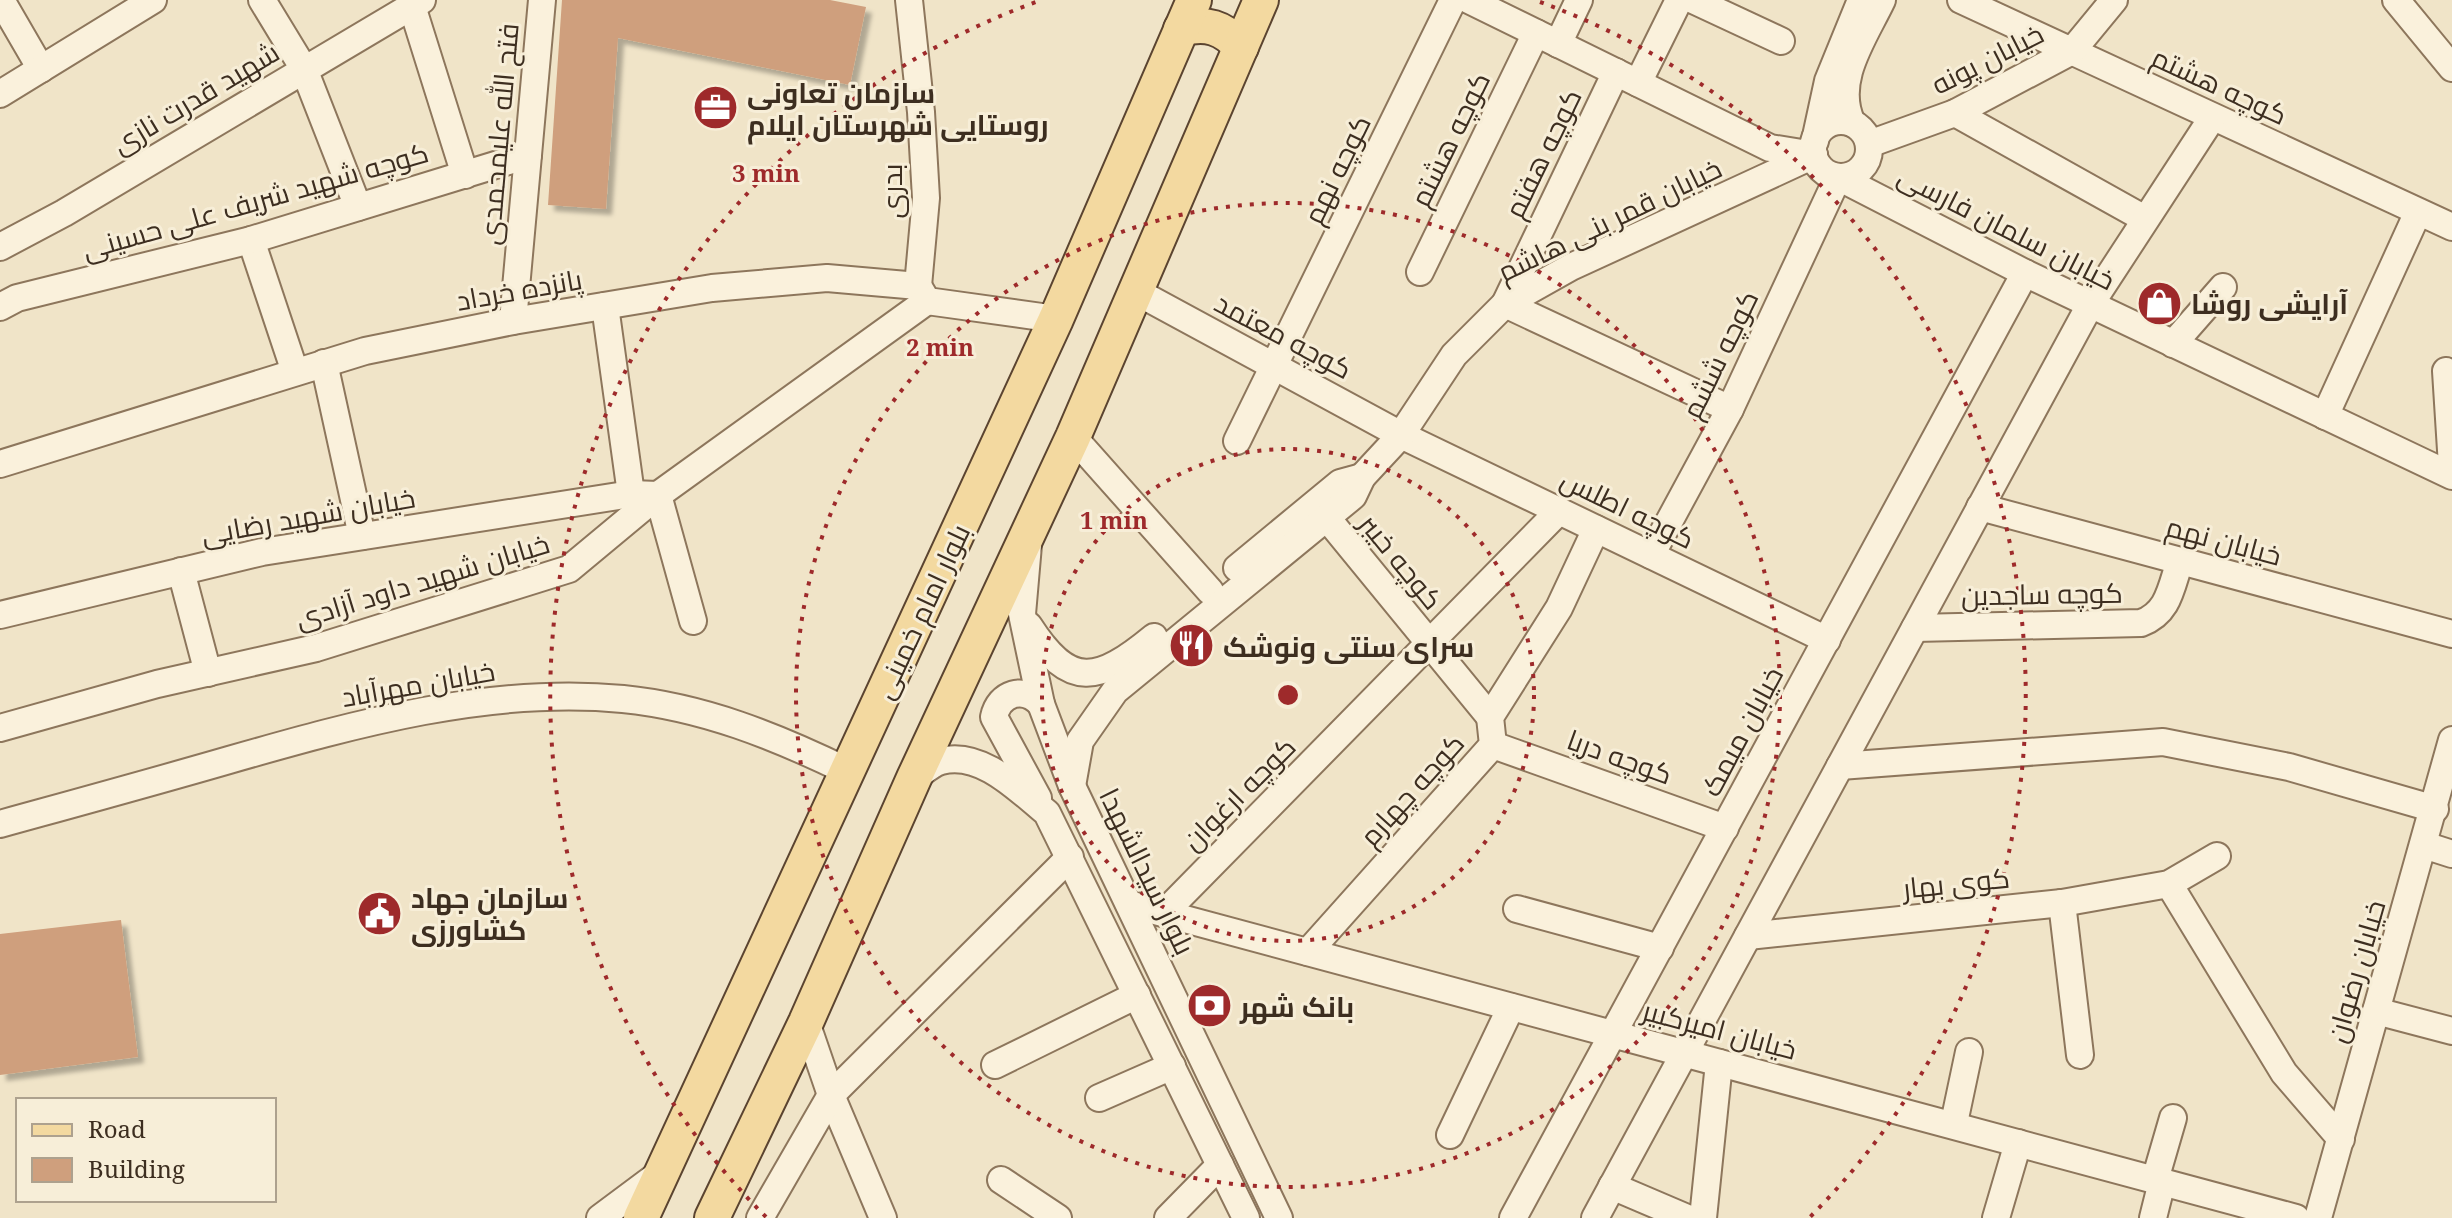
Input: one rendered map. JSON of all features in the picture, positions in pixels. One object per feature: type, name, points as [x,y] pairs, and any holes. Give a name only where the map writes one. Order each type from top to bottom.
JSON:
[{"type":"main road","points":[[712,1218],[806,1022],[914,778],[1073,437],[1261,0]]},
{"type":"main road","points":[[1187,15],[1221,29],[1241,47]]},
{"type":"main road","name":"بلوار امام خمینی","points":[[641,1218],[1056,319],[1187,15]]},
{"type":"street","points":[[1,0],[41,69]]},
{"type":"street","points":[[0,94],[153,0]]},
{"type":"street","points":[[262,0],[304,69],[358,207]]},
{"type":"street","name":"فتح الله علیمحمدی","points":[[513,321],[542,0]]},
{"type":"street","name":"بدری","points":[[909,0],[926,198],[923,294]]},
{"type":"street","name":"کوچه نهم","points":[[1237,441],[1453,0]]},
{"type":"street","points":[[1469,0],[1770,148],[1814,148]]},
{"type":"street","name":"کوچه هشتم","points":[[1420,272],[1547,38],[1579,0]]},
{"type":"street","name":"کوچه هفتم","points":[[1505,304],[1627,78],[1679,0]]},
{"type":"street","points":[[1693,0],[1781,41]]},
{"type":"street","points":[[1861,0],[1828,81],[1814,148],[1824,171],[1838,177],[1853,175],[1864,166],[1869,144],[1846,110],[1845,82],[1882,0]]},
{"type":"street","name":"کوچه هشتم","points":[[1961,0],[2452,227]]},
{"type":"street","name":"خیابان پونه","points":[[1869,144],[1955,113],[2072,51],[2114,0]]},
{"type":"street","points":[[2396,0],[2452,68]]},
{"type":"street","points":[[417,3],[465,175]]},
{"type":"street","name":"شهید قدرت نازی","points":[[0,247],[64,213],[417,3]]},
{"type":"street","points":[[1955,113],[2145,219]]},
{"type":"street","points":[[1595,1218],[2090,305],[2212,118]]},
{"type":"street","points":[[1814,148],[1830,124],[1852,123]]},
{"type":"street","name":"خیابان قمر بنی هاشم","points":[[1072,786],[1080,741],[1115,691],[1353,496],[1362,477],[1401,435],[1454,355],[1505,304],[1571,267],[1814,148]]},
{"type":"street","name":"کوچه شهید شریف علی حسینی","points":[[0,307],[17,298],[251,240],[528,155]]},
{"type":"street","name":"خیابان سلمان فارسی","points":[[1838,177],[2090,305],[2452,476]]},
{"type":"street","name":"کوچه ششم","points":[[1651,555],[1730,409],[1838,177]]},
{"type":"street","points":[[2325,416],[2418,212]]},
{"type":"street","points":[[251,240],[295,372]]},
{"type":"street","name":"خیابان میمک","points":[[1513,1218],[2025,273]]},
{"type":"street","name":"پانزده خرداد","points":[[0,464],[365,351],[513,321],[712,288],[827,278],[1056,319]]},
{"type":"street","points":[[2173,344],[2223,287]]},
{"type":"street","name":"کوچه معتمد","points":[[1137,292],[1401,435]]},
{"type":"street","name":"خیابان شهید داود آزادی","points":[[0,728],[316,648],[569,569],[658,495],[923,294]]},
{"type":"street","points":[[1505,304],[1730,409]]},
{"type":"street","points":[[605,306],[631,494]]},
{"type":"street","points":[[324,363],[362,536]]},
{"type":"street","points":[[2446,371],[2452,466]]},
{"type":"street","name":"کوچه اطلس","points":[[1401,435],[1827,640]]},
{"type":"street","points":[[1073,437],[1210,591]]},
{"type":"street","name":"خیابان قمر بنی هاشم","points":[[1022,614],[1053,660],[1071,672],[1095,671],[1131,656],[1340,483],[1362,477]]},
{"type":"street","name":"خیابان شهید رضایی","points":[[0,615],[262,552],[631,494],[658,495]]},
{"type":"street","points":[[658,495],[693,621]]},
{"type":"street","name":"خیابان نهم","points":[[1980,507],[2452,634]]},
{"type":"street","name":"کوچه ارغوان","points":[[1164,913],[1559,511]]},
{"type":"street","name":"کوچه خیبر","points":[[1327,518],[1490,717]]},
{"type":"street","name":"کوچه چهارم","points":[[1308,952],[1493,745],[1490,717],[1559,608],[1596,529]]},
{"type":"street","name":"بلوار سیدالشهدا","points":[[1028,534],[1022,614],[1041,704],[1072,786],[1279,1218]]},
{"type":"street","name":"کوچه ساجدین","points":[[1915,628],[2141,623],[2157,617],[2164,609],[2180,561]]},
{"type":"street","points":[[181,571],[208,673]]},
{"type":"street","points":[[1041,704],[1028,694],[1013,694],[999,702],[994,717],[1070,857],[1246,1218]]},
{"type":"street","name":"خیابان مهرآباد","points":[[0,824],[337,730],[476,703],[552,695],[625,699],[712,715],[778,738],[847,771]]},
{"type":"street","name":"خیابان رضوان","points":[[2318,1218],[2452,740]]},
{"type":"street","points":[[1840,766],[2163,742],[2289,767],[2435,809]]},
{"type":"street","name":"کوچه دریا","points":[[1493,745],[1725,828]]},
{"type":"street","points":[[914,778],[940,761],[972,761],[1001,776],[1047,813]]},
{"type":"street","points":[[2424,845],[2452,854]]},
{"type":"street","name":"کوی بهار","points":[[1748,936],[2062,903],[2169,884],[2217,856]]},
{"type":"street","points":[[760,1218],[831,1095],[1070,857]]},
{"type":"street","points":[[2169,884],[2284,1073],[2341,1139]]},
{"type":"street","points":[[2062,903],[2080,1055]]},
{"type":"street","name":"خیابان امیرکبیر","points":[[1129,904],[1954,1123],[2296,1218]]},
{"type":"street","points":[[1517,909],[1660,948]]},
{"type":"street","points":[[995,1065],[1137,995]]},
{"type":"street","points":[[1450,1135],[1511,1007]]},
{"type":"street","points":[[2376,1011],[2452,1031]]},
{"type":"street","points":[[806,1022],[831,1095],[883,1218]]},
{"type":"street","points":[[1954,1123],[1969,1052]]},
{"type":"street","points":[[1703,1218],[1719,1063]]},
{"type":"street","points":[[1099,1098],[1172,1066]]},
{"type":"street","points":[[2153,1218],[2173,1118]]},
{"type":"street","points":[[1996,1218],[2018,1143]]},
{"type":"street","points":[[1168,1218],[1220,1165]]},
{"type":"street","points":[[600,1218],[659,1174]]},
{"type":"street","points":[[1001,1180],[1058,1218]]},
{"type":"street","points":[[1612,1186],[1687,1218]]},
{"type":"building","points":[[562,0],[830,0],[866,7],[850,85],[618,38],[606,209],[548,205]]},
{"type":"building","points":[[121,920],[138,1057],[0,1075],[0,934]]},
{"type":"place","name":"سازمان تعاونی روستایی شهرستان ایلام","points":[[716,108]]},
{"type":"place","name":"آرایشی روشا","points":[[2160,303]]},
{"type":"place","name":"سرای سنتی ونوشک","points":[[1192,646]]},
{"type":"place","name":"سازمان جهاد کشاورزی","points":[[380,913]]},
{"type":"place","name":"بانک شهر","points":[[1209,1006]]}]
